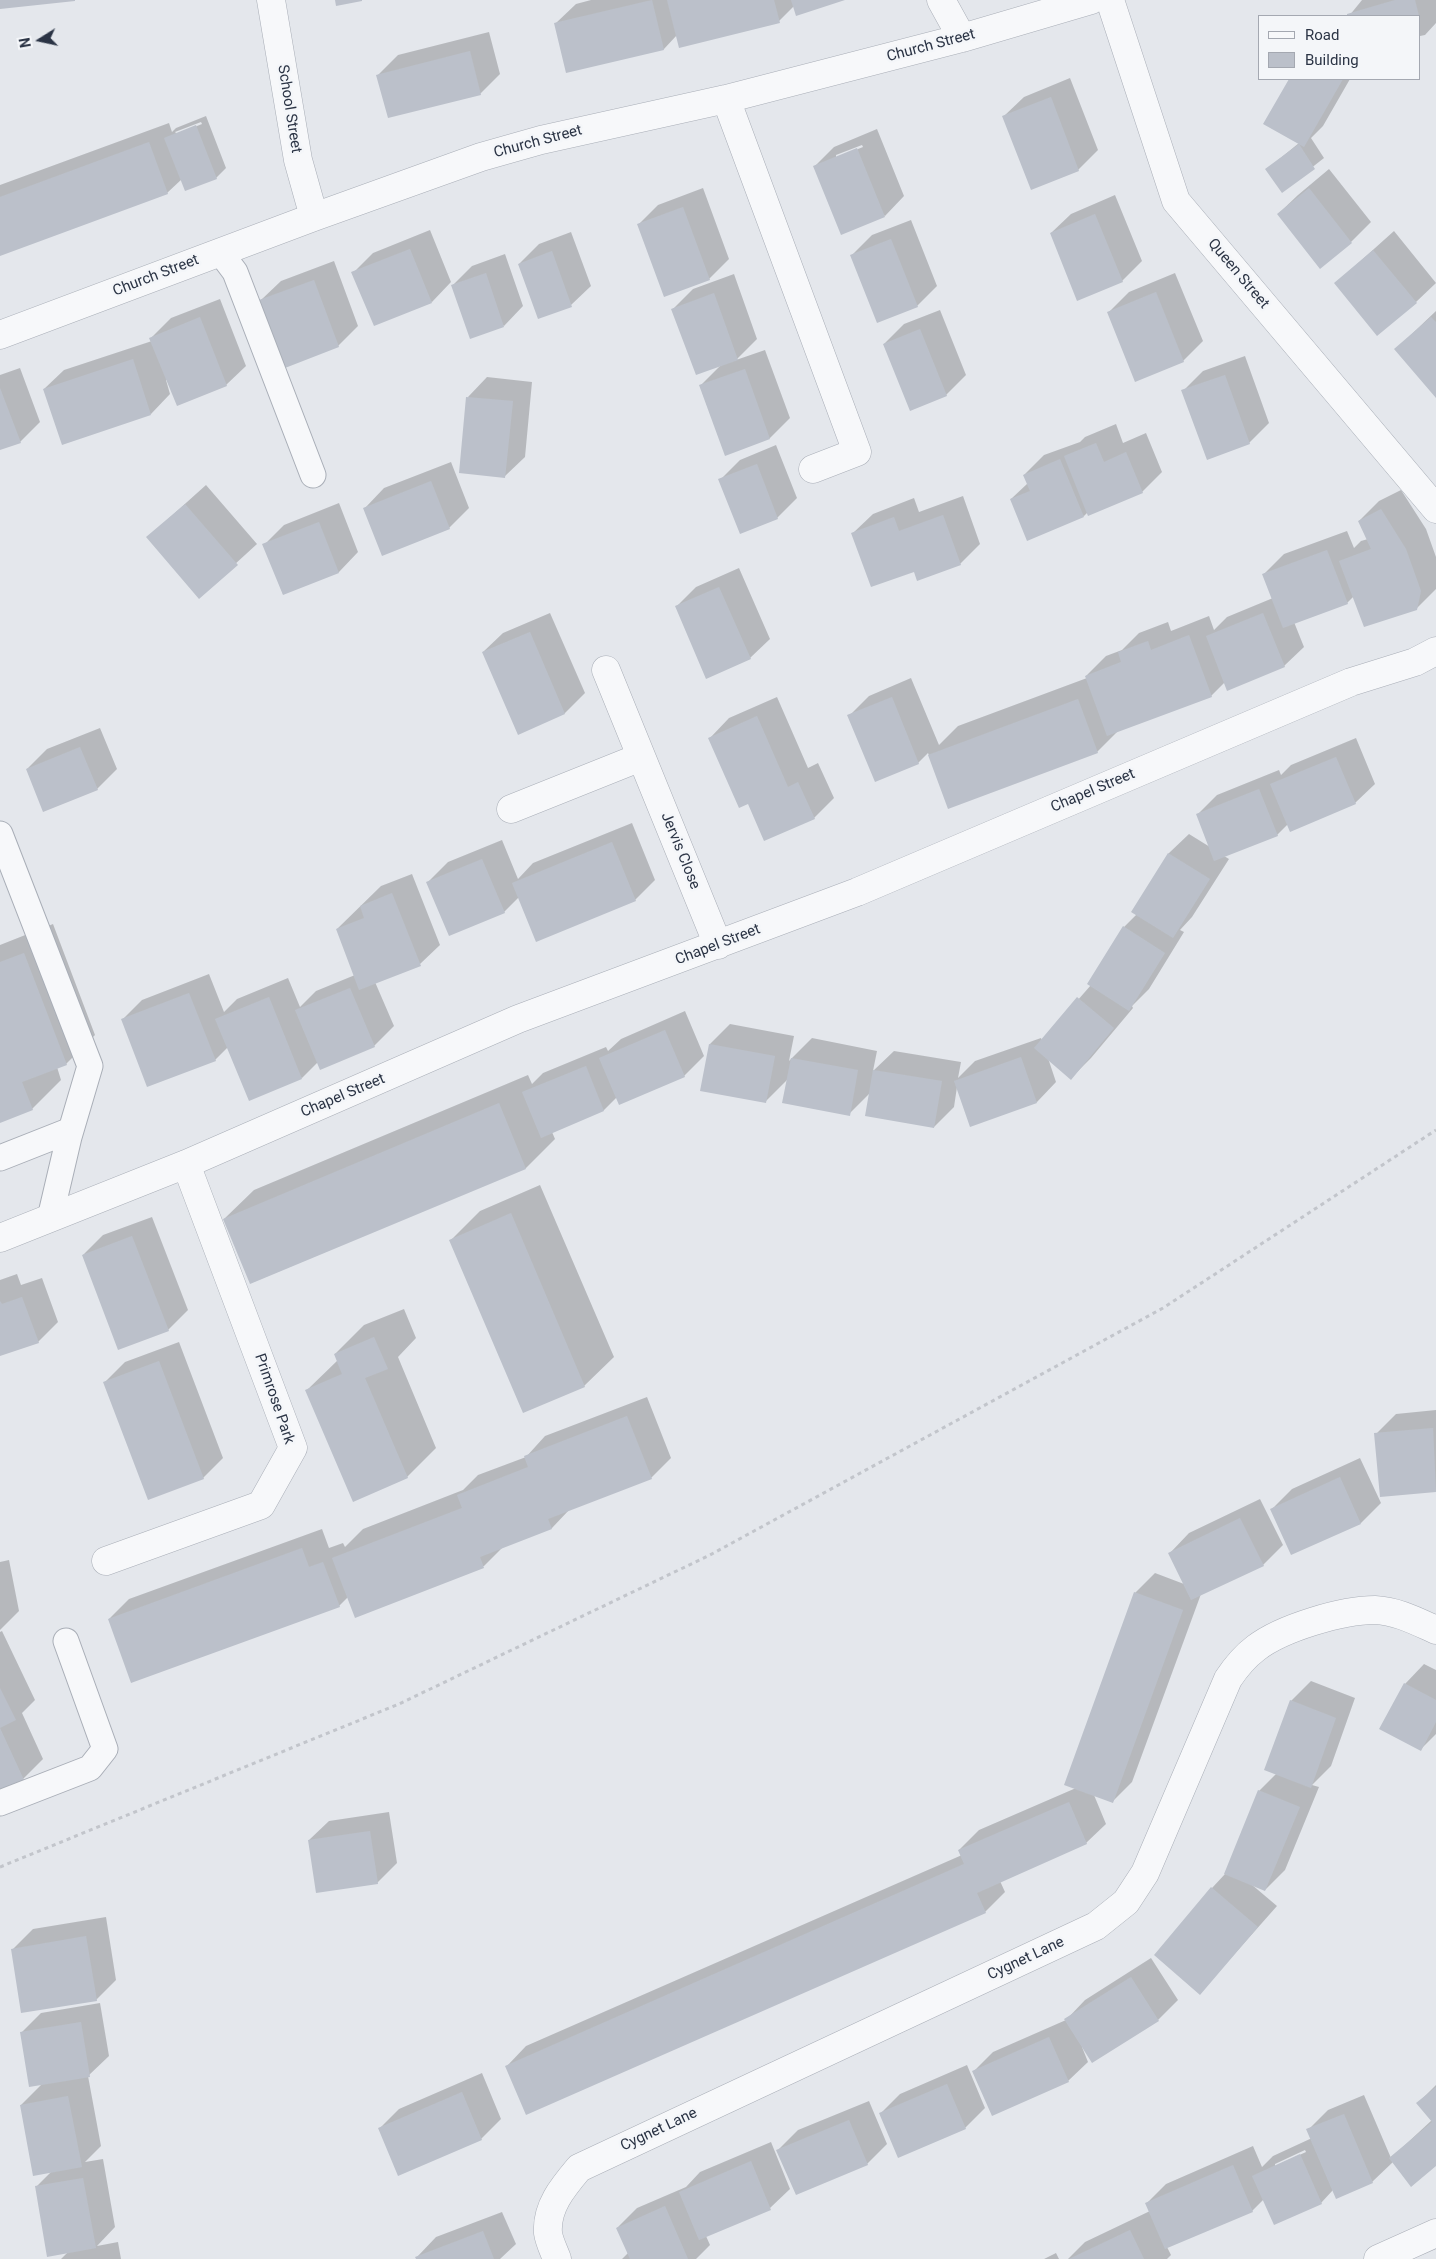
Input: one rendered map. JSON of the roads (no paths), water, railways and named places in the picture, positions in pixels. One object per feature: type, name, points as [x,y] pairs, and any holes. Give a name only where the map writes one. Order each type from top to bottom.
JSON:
[{"type":"street","name":"School Street","points":[[271,0],[298,160],[314,217]]},
{"type":"street","points":[[941,0],[962,38]]},
{"type":"street","name":"Church Street","points":[[0,335],[314,217],[481,157],[541,140],[726,99],[962,38],[1091,0]]},
{"type":"street","name":"Queen Street","points":[[1110,0],[1176,201],[1436,509]]},
{"type":"street","points":[[726,99],[858,452],[812,469]]},
{"type":"street","name":"Chapel Street","points":[[0,1238],[186,1164],[518,1019],[857,892],[1351,682],[1415,662],[1436,651]]},
{"type":"street","name":"Jervis Close","points":[[606,670],[718,945]]},
{"type":"street","points":[[511,809],[641,757]]},
{"type":"street","name":"Primrose Park","points":[[106,1560],[261,1505],[293,1448],[186,1164]]},
{"type":"street","name":"Cygnet Lane","points":[[557,2259],[548,2233],[551,2208],[561,2189],[579,2168],[1096,1926],[1126,1902],[1146,1873],[1228,1679],[1239,1662],[1257,1647],[1312,1622],[1344,1613],[1375,1610],[1407,1616],[1436,1630]]},
{"type":"street","points":[[1378,2259],[1436,2233]]},
{"type":"lane","points":[[220,252],[235,272],[314,474]]},
{"type":"lane","points":[[0,834],[90,1066],[71,1130],[50,1218]]},
{"type":"lane","points":[[0,1158],[71,1130]]},
{"type":"lane","points":[[0,1803],[90,1768],[105,1749],[66,1641]]}]
